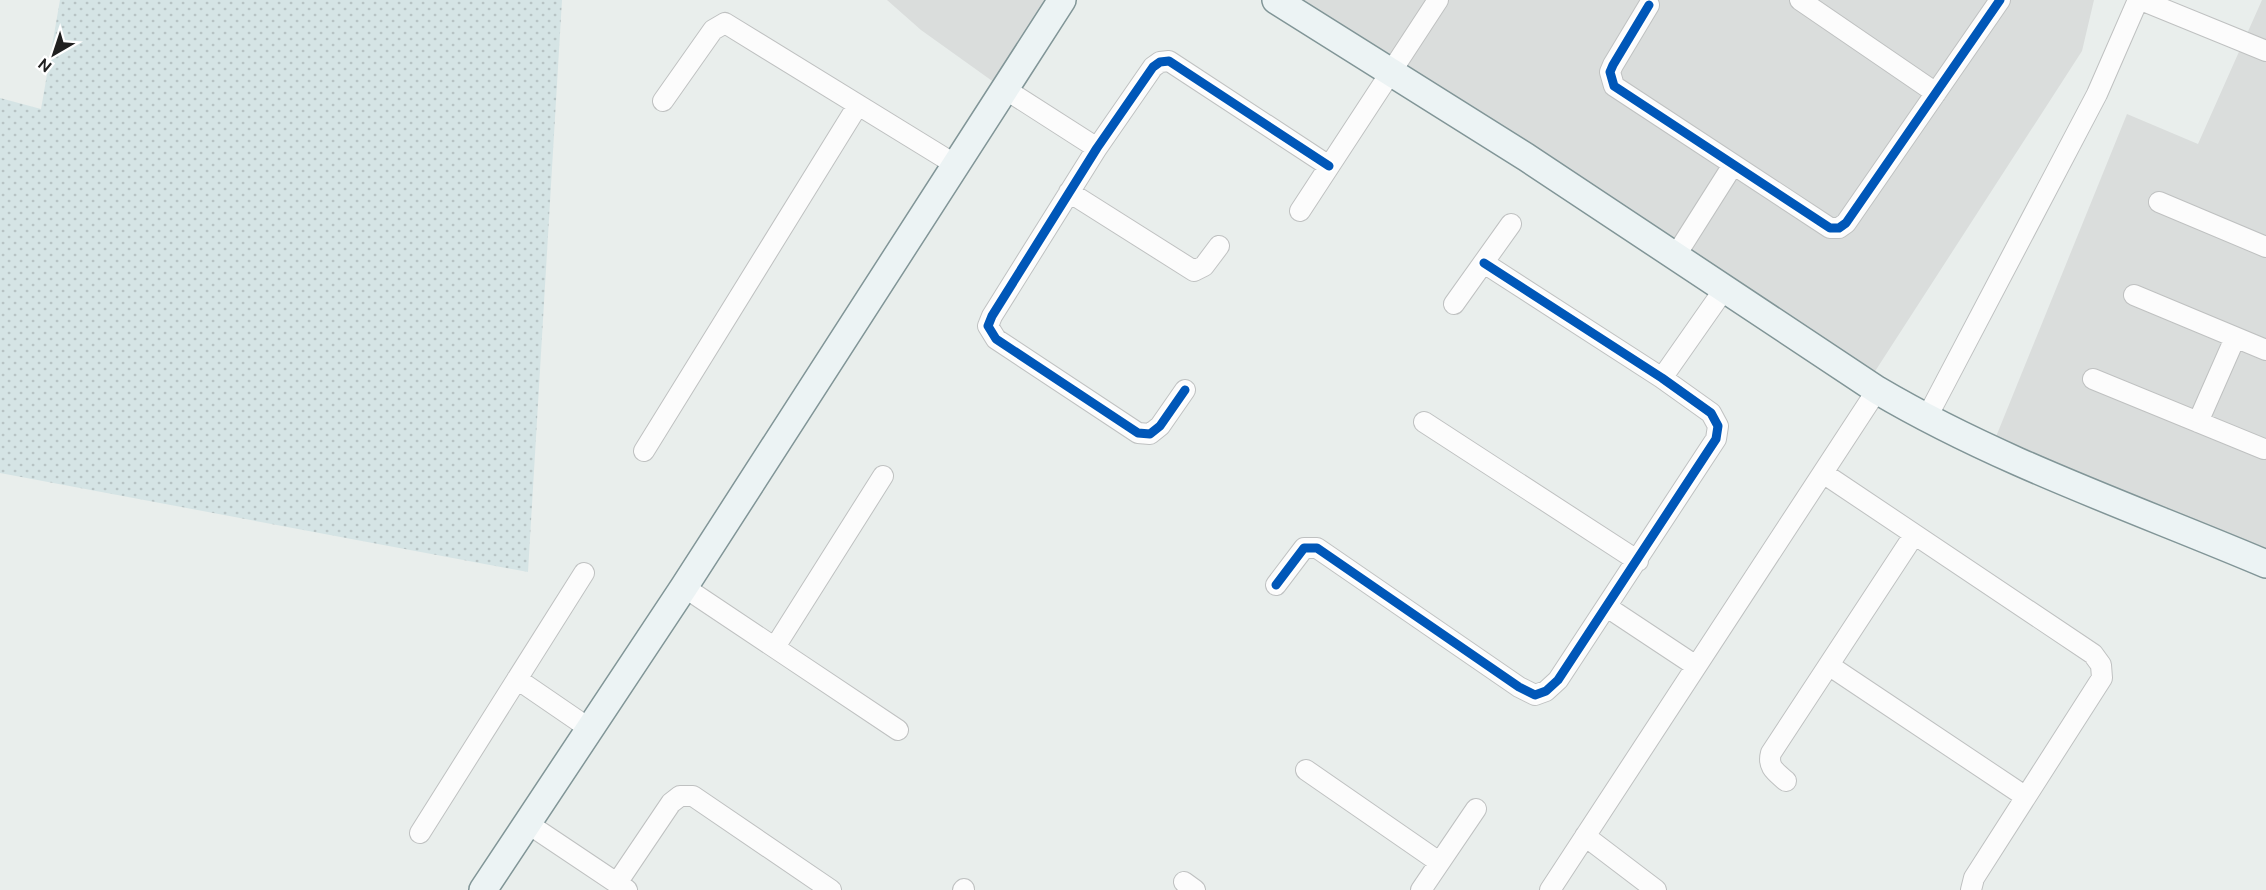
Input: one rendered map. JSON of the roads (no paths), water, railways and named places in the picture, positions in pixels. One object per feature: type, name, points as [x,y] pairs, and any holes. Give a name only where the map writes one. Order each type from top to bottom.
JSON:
[{"type":"main road","points":[[1276,0],[1676,255],[1877,390],[1926,419],[1991,449],[2266,564]]},
{"type":"main road","points":[[483,890],[684,587],[1005,89],[1058,2]]},
{"type":"street","points":[[1300,211],[1438,0]]},
{"type":"street","points":[[1800,0],[1936,93]]},
{"type":"street","points":[[1649,5],[1613,65],[1611,80],[1614,86],[1830,228],[1839,228],[1846,223],[2000,0]]},
{"type":"street","points":[[1926,419],[2097,94],[2139,0],[2266,51]]},
{"type":"street","points":[[663,101],[713,30],[725,23],[956,165]]},
{"type":"street","points":[[1185,390],[1160,426],[1150,434],[1138,433],[990,333],[988,326],[992,316],[1097,148],[1153,67],[1160,62],[1168,61],[1329,166]]},
{"type":"street","points":[[1005,89],[1097,148]]},
{"type":"street","points":[[644,451],[858,105]]},
{"type":"street","points":[[1676,255],[1733,165]]},
{"type":"street","points":[[1069,192],[1194,271],[1204,266],[1219,246]]},
{"type":"street","points":[[2159,202],[2266,247]]},
{"type":"street","points":[[1454,304],[1510,224]]},
{"type":"street","points":[[1276,585],[1298,553],[1304,548],[1317,548],[1520,687],[1535,694],[1546,691],[1558,680],[1638,561],[1716,439],[1718,426],[1711,413],[1662,378],[1484,263]]},
{"type":"street","points":[[1662,378],[1725,288]]},
{"type":"street","points":[[2134,295],[2266,350]]},
{"type":"street","points":[[2198,422],[2235,338]]},
{"type":"street","points":[[2093,379],[2264,449]]},
{"type":"street","points":[[1550,890],[1877,390]]},
{"type":"street","points":[[1424,422],[1638,561]]},
{"type":"street","points":[[1823,473],[2093,654],[2101,664],[2102,678],[1974,878],[1971,890]]},
{"type":"street","points":[[775,647],[883,476]]},
{"type":"street","points":[[1786,781],[1771,767],[1769,761],[1771,753],[1914,536]]},
{"type":"street","points":[[420,833],[584,573]]},
{"type":"street","points":[[684,587],[898,730]]},
{"type":"street","points":[[1607,607],[1696,666]]},
{"type":"street","points":[[1830,666],[2026,797]]},
{"type":"street","points":[[517,679],[590,729]]},
{"type":"street","points":[[1306,770],[1439,862]]},
{"type":"street","points":[[527,823],[622,887],[671,804],[680,796],[693,796],[831,890]]},
{"type":"street","points":[[1421,890],[1476,809]]},
{"type":"street","points":[[1585,836],[1656,890]]}]
